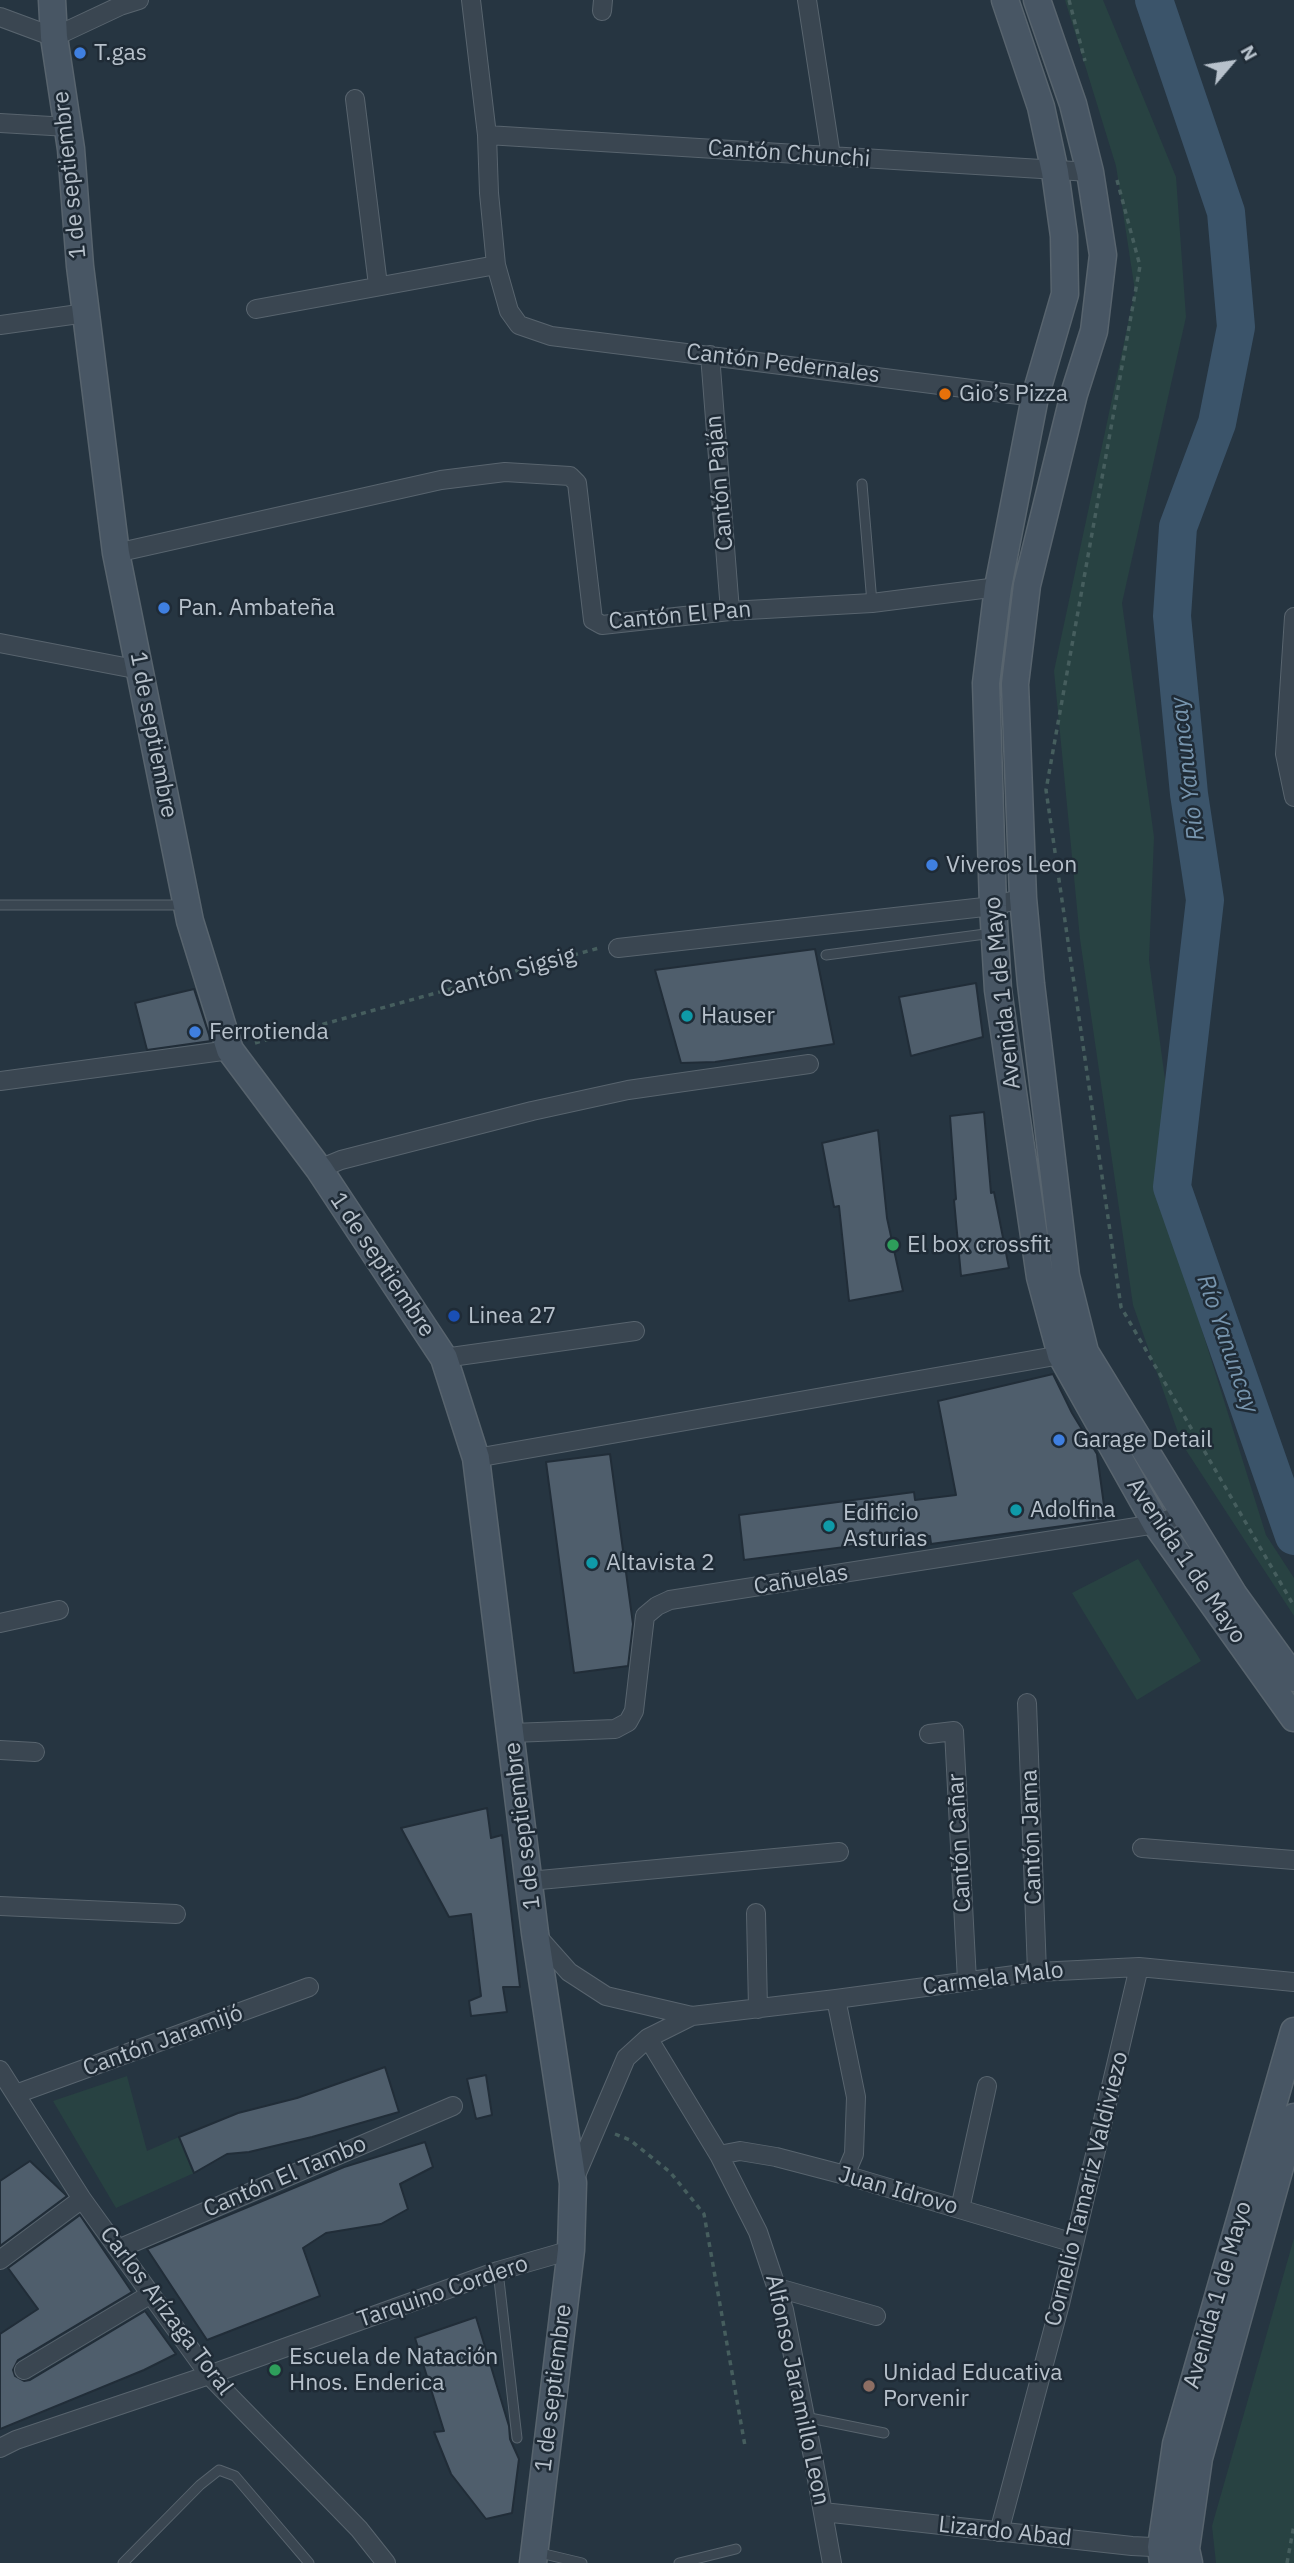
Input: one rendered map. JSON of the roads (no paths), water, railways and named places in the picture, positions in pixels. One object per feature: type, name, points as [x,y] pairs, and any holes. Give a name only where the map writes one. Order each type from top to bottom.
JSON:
[{"type":"main road","name":"1 de septiembre","points":[[52,0],[54,37],[68,127],[86,313],[116,553],[187,905],[230,1050],[319,1169],[444,1358],[476,1458],[535,1933],[573,2183],[571,2250],[534,2557]]},
{"type":"main road","name":"Avenida 1 de Mayo","points":[[1005,0],[1041,107],[1055,172],[1064,236],[1065,295],[1035,397],[998,587],[986,684],[998,990],[1040,1277],[1061,1355],[1156,1524],[1294,1718]]},
{"type":"main road","name":"Avenida 1 de Mayo","points":[[1037,0],[1073,104],[1103,173],[1103,255],[1094,331],[1074,394],[1027,585],[1015,684],[1023,898],[1066,1276],[1085,1352],[1234,1595],[1294,1678]]},
{"type":"main road","name":"Avenida 1 de Mayo","points":[[1175,2555],[1176,2444],[1294,2031]]},
{"type":"main road","name":"Avenida 1 de Mayo","points":[[1175,2555],[1199,2458],[1294,2117]]},
{"type":"street","points":[[0,17],[54,37],[139,0]]},
{"type":"street","points":[[256,309],[496,265],[487,135],[471,0]]},
{"type":"street","points":[[807,0],[831,156]]},
{"type":"street","points":[[355,99],[378,285]]},
{"type":"street","points":[[0,123],[68,127]]},
{"type":"street","name":"Cantón Chunchi","points":[[487,135],[1103,173]]},
{"type":"street","name":"Cantón Pedernales","points":[[496,265],[509,311],[519,325],[551,335],[1035,397]]},
{"type":"street","points":[[0,325],[86,313]]},
{"type":"street","name":"Cantón Paján","points":[[710,355],[730,611]]},
{"type":"street","name":"Cantón El Pan","points":[[116,553],[441,480],[505,472],[570,477],[577,483],[593,620],[602,625],[730,611],[872,603],[998,587]]},
{"type":"street","points":[[1294,617],[1285,754],[1294,797]]},
{"type":"street","points":[[0,643],[140,670]]},
{"type":"street","points":[[618,948],[993,906],[1023,898]]},
{"type":"street","points":[[0,1081],[230,1050]]},
{"type":"street","points":[[319,1169],[341,1160],[628,1090],[809,1064]]},
{"type":"street","points":[[444,1358],[635,1331]]},
{"type":"street","points":[[476,1458],[1061,1355]]},
{"type":"street","name":"Cañuelas","points":[[512,1733],[615,1729],[628,1722],[634,1711],[645,1616],[670,1600],[1156,1524],[1183,1514]]},
{"type":"street","points":[[0,1623],[59,1610]]},
{"type":"street","name":"Cantón Jama","points":[[1027,1703],[1037,1972]]},
{"type":"street","name":"Cantón Cañar","points":[[929,1734],[954,1731],[967,1981]]},
{"type":"street","points":[[0,1750],[35,1752]]},
{"type":"street","points":[[1142,1848],[1294,1860]]},
{"type":"street","points":[[529,1881],[839,1852]]},
{"type":"street","points":[[0,1906],[176,1914]]},
{"type":"street","points":[[756,1913],[758,2009]]},
{"type":"street","name":"Carmela Malo","points":[[535,1933],[569,1972],[606,1996],[692,2016],[836,2000],[1037,1972],[1139,1967],[1294,1982]]},
{"type":"street","name":"Cornelio Tamariz Valdiviezo","points":[[999,2532],[1074,2243],[1139,1967]]},
{"type":"street","name":"Cantón Jaramijó","points":[[16,2094],[309,1987]]},
{"type":"street","points":[[836,2000],[856,2096],[854,2154],[845,2175]]},
{"type":"street","name":"Carmela Malo","points":[[573,2183],[626,2058],[648,2038],[692,2016]]},
{"type":"street","name":"Alfonso Jaramillo Leon","points":[[648,2038],[719,2155],[758,2232],[778,2288],[832,2563]]},
{"type":"street","name":"Carlos Arízaga Toral","points":[[0,2070],[82,2199],[209,2375],[359,2529],[386,2563]]},
{"type":"street","points":[[960,2209],[987,2086]]},
{"type":"street","name":"Cantón El Tambo","points":[[118,2249],[453,2106]]},
{"type":"street","name":"Juan Idrovo","points":[[719,2155],[740,2151],[776,2157],[1074,2243]]},
{"type":"street","points":[[0,2260],[82,2199]]},
{"type":"street","name":"Tarquino Cordero","points":[[0,2448],[16,2440],[209,2375],[498,2272],[571,2250]]},
{"type":"street","points":[[778,2288],[876,2316]]},
{"type":"street","points":[[24,2370],[150,2294]]},
{"type":"street","name":"Lizardo Abad","points":[[823,2512],[1175,2555]]},
{"type":"lane","points":[[862,484],[872,603]]},
{"type":"lane","points":[[0,905],[187,905]]},
{"type":"lane","points":[[826,955],[995,932]]},
{"type":"lane","points":[[498,2272],[517,2438]]},
{"type":"lane","points":[[805,2417],[884,2432]]},
{"type":"lane","points":[[123,2563],[200,2485],[219,2470],[235,2476],[309,2563]]},
{"type":"lane","points":[[679,2563],[736,2549]]},
{"type":"lane","points":[[534,2557],[582,2563]]},
{"type":"waterway","name":"Río Yanuncay","points":[[1154,0],[1226,212],[1236,327],[1217,423],[1178,527],[1172,616],[1189,794],[1205,900],[1172,1187],[1294,1536]]},
{"type":"place","name":"T.gas","points":[[80,53]]},
{"type":"place","name":"Gio’s Pizza","points":[[945,394]]},
{"type":"place","name":"Pan. Ambateña","points":[[164,608]]},
{"type":"place","name":"Viveros Leon","points":[[932,865]]},
{"type":"place","name":"Hauser","points":[[687,1016]]},
{"type":"place","name":"Ferrotienda","points":[[195,1032]]},
{"type":"place","name":"El box crossfit","points":[[893,1245]]},
{"type":"place","name":"Linea 27","points":[[454,1316]]},
{"type":"place","name":"Garage Detail","points":[[1059,1440]]},
{"type":"place","name":"Adolfina","points":[[1016,1510]]},
{"type":"place","name":"Edificio Asturias","points":[[829,1526]]},
{"type":"place","name":"Altavista 2","points":[[592,1563]]},
{"type":"place","name":"Escuela de Natación Hnos. Enderica","points":[[275,2370]]},
{"type":"place","name":"Unidad Educativa Porvenir","points":[[869,2386]]}]
